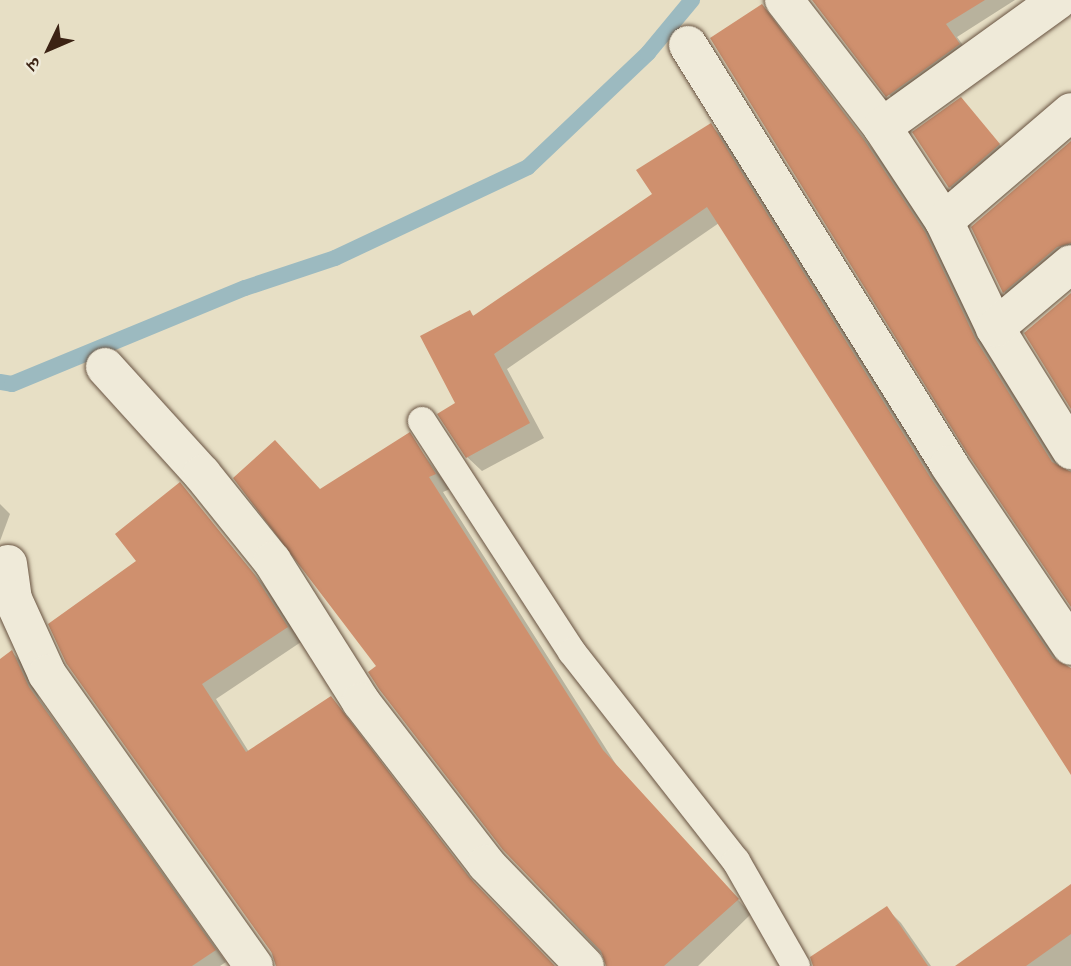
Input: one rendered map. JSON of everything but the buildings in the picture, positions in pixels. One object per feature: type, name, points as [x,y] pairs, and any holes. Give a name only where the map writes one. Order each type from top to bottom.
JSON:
[{"type":"street","points":[[784,0],[882,127],[944,221],[995,328],[1071,450]]},
{"type":"street","points":[[882,127],[1058,0]]},
{"type":"street","points":[[1065,0],[1071,8]]},
{"type":"street","points":[[688,44],[950,465],[1071,646]]},
{"type":"street","points":[[944,221],[1071,112]]},
{"type":"street","points":[[995,328],[1071,264]]},
{"type":"street","points":[[105,367],[202,474],[272,561],[361,702],[478,854],[585,966]]},
{"type":"street","points":[[8,564],[13,600],[47,674],[254,966]]},
{"type":"lane","points":[[422,421],[572,652],[736,861],[796,966]]},
{"type":"waterway","points":[[0,382],[12,384],[245,288],[335,258],[528,167],[648,53],[692,0]]}]
